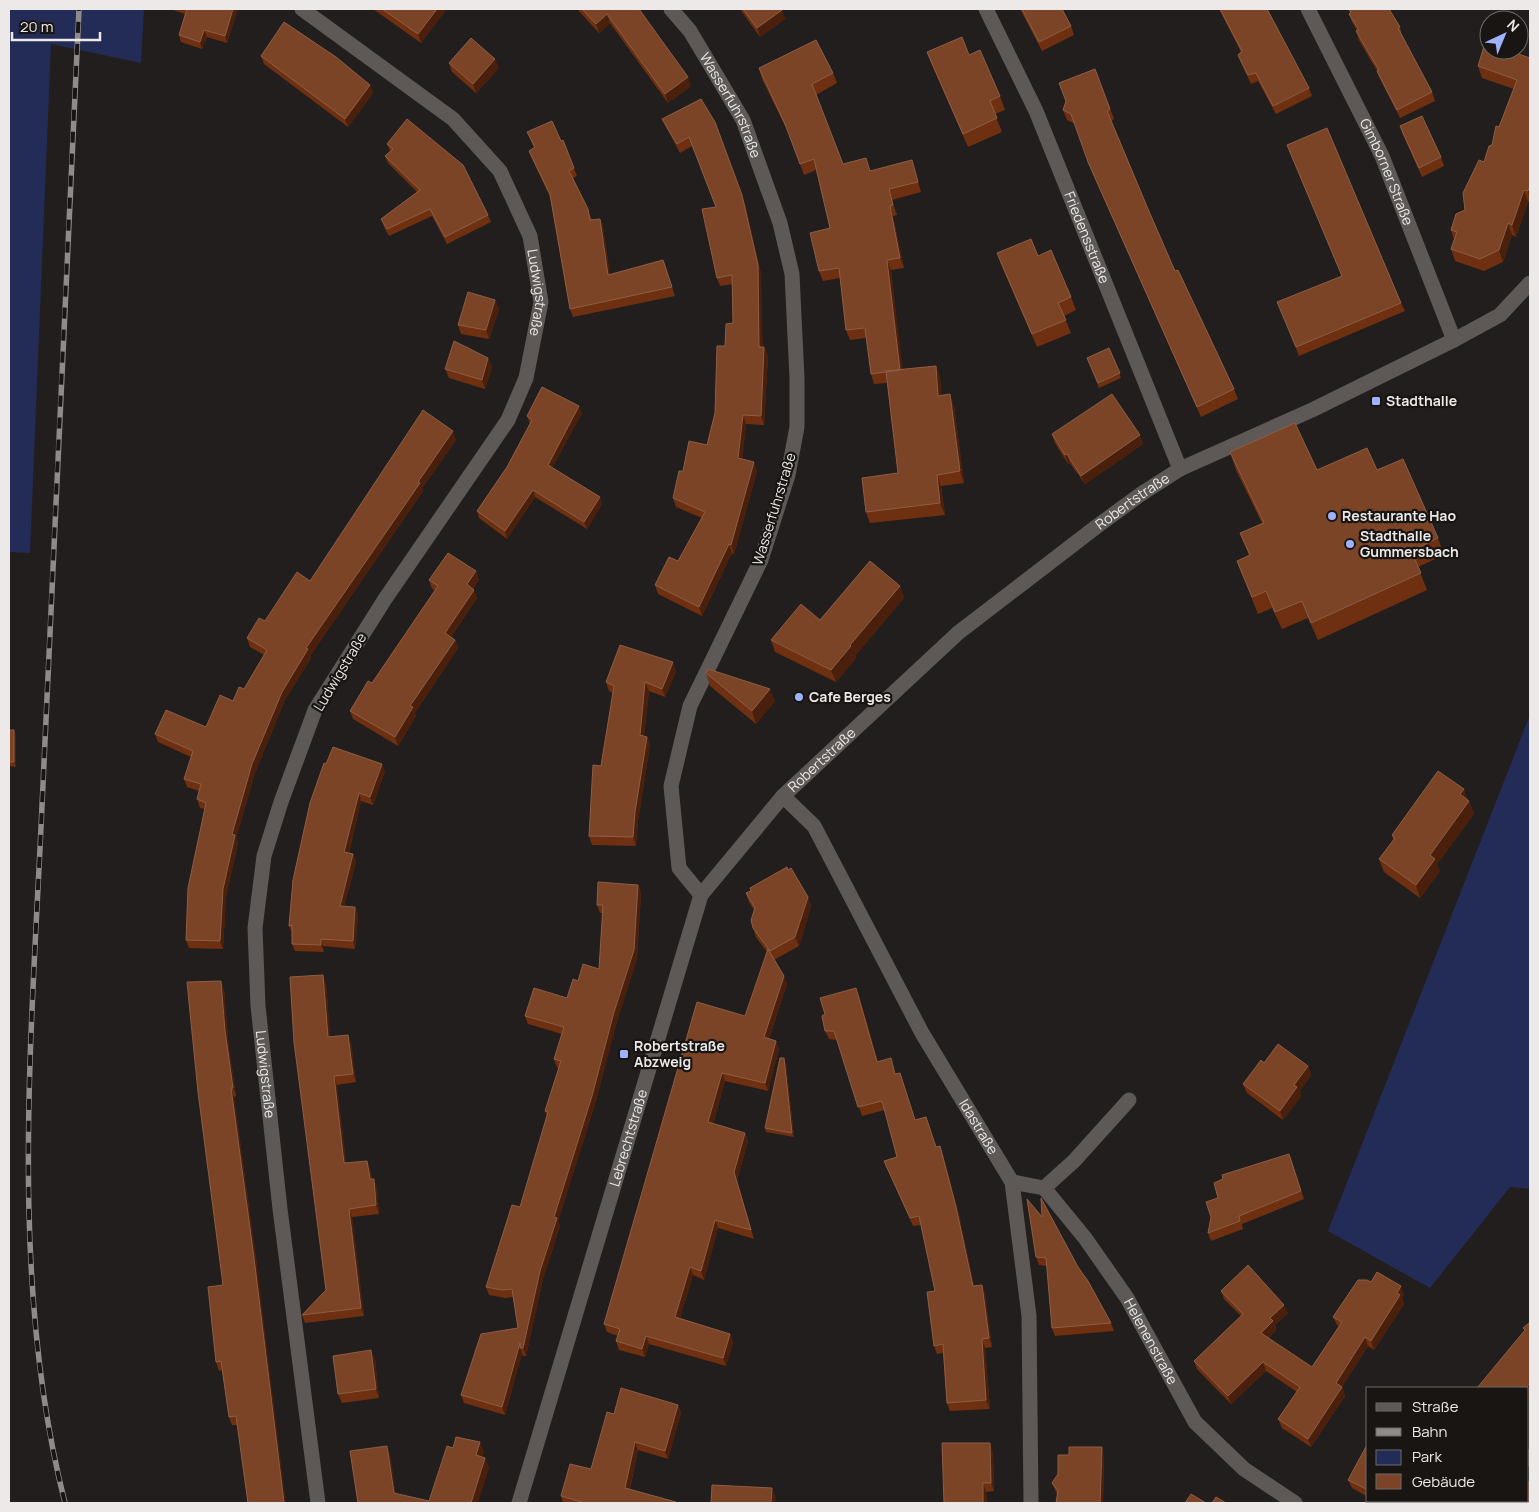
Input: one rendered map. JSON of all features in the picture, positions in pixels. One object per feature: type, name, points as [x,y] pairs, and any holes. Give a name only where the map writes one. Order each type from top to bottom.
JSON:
[{"type":"street","name":"Ludwigstraße","points":[[302,9],[453,119],[500,171],[530,236],[541,302],[526,378],[508,420],[385,599],[315,710],[280,802],[264,856],[255,928],[258,1006],[280,1210],[318,1503]]},
{"type":"street","name":"Wasserfuhrstraße","points":[[671,9],[690,30],[743,120],[780,223],[792,274],[797,378],[797,427],[788,474],[761,560],[690,706],[671,786],[679,868],[701,894]]},
{"type":"street","name":"Friedensstraße","points":[[986,9],[1036,112],[1180,469]]},
{"type":"street","name":"Gimborner Straße","points":[[1308,9],[1382,156],[1454,340]]},
{"type":"street","name":"Robertstraße","points":[[783,796],[958,633],[1141,494],[1180,469],[1280,426],[1454,340],[1500,315],[1530,282]]},
{"type":"street","name":"Lebrechtstraße","points":[[519,1503],[701,894],[783,796]]},
{"type":"street","name":"Idastraße","points":[[783,796],[814,826],[922,1033],[1012,1182],[1029,1316],[1031,1503]]},
{"type":"street","points":[[1012,1182],[1044,1188],[1074,1161],[1129,1100]]},
{"type":"street","name":"Helenenstraße","points":[[1044,1188],[1084,1238],[1127,1298],[1195,1422],[1244,1469],[1295,1503]]},
{"type":"green space","points":[[9,9],[144,9],[141,63],[51,44],[30,553],[9,552]]},
{"type":"green space","points":[[1530,715],[1530,1189],[1510,1187],[1430,1288],[1328,1231]]},
{"type":"building","points":[[187,9],[233,9],[225,36],[204,30],[200,42],[179,35]]},
{"type":"building","points":[[382,9],[437,9],[418,34]]},
{"type":"building","points":[[582,9],[639,9],[688,77],[665,94],[607,14],[596,24]]},
{"type":"building","points":[[743,9],[781,9],[782,10],[757,28]]},
{"type":"building","points":[[1022,9],[1062,9],[1071,26],[1039,42]]},
{"type":"building","points":[[1220,9],[1267,9],[1309,88],[1273,106],[1256,73],[1248,75],[1238,55],[1242,51]]},
{"type":"building","points":[[1349,9],[1389,9],[1432,92],[1397,110],[1377,71],[1379,70],[1356,31],[1359,30],[1349,14],[1351,12]]},
{"type":"building","points":[[284,22],[336,57],[370,85],[345,119],[261,56]]},
{"type":"building","points":[[962,37],[969,55],[980,50],[1000,96],[990,101],[997,118],[963,134],[927,52]]},
{"type":"building","points":[[471,38],[495,59],[473,84],[449,63]]},
{"type":"building","points":[[816,40],[833,73],[812,84],[843,164],[866,158],[870,171],[912,160],[918,182],[889,189],[893,205],[890,206],[900,258],[887,260],[900,370],[871,374],[865,328],[846,330],[839,268],[819,271],[810,233],[830,228],[814,159],[800,164],[785,124],[759,68]]},
{"type":"building","points":[[1530,58],[1530,185],[1528,191],[1524,190],[1512,225],[1508,223],[1499,250],[1480,259],[1451,249],[1457,232],[1451,230],[1456,214],[1465,210],[1463,193],[1479,160],[1484,162],[1489,146],[1492,145],[1496,126],[1499,127],[1517,80],[1478,66],[1480,60],[1529,60]]},
{"type":"building","points":[[1095,69],[1110,109],[1107,111],[1148,209],[1175,271],[1178,270],[1234,389],[1197,407],[1088,162],[1071,114],[1063,110],[1066,101],[1059,83]]},
{"type":"building","points":[[701,99],[715,122],[742,195],[758,265],[759,347],[764,347],[761,416],[743,415],[738,458],[754,462],[731,545],[729,544],[699,607],[655,585],[669,557],[678,561],[705,512],[673,498],[679,471],[683,471],[689,441],[707,445],[715,413],[717,346],[725,346],[726,324],[733,323],[732,275],[717,278],[702,209],[716,207],[689,137],[677,144],[662,119]]},
{"type":"building","points":[[1422,116],[1441,157],[1419,168],[1400,126]]},
{"type":"building","points":[[407,119],[463,165],[488,215],[445,237],[430,209],[387,229],[381,219],[420,190],[385,156],[393,149],[387,144]]},
{"type":"building","points":[[552,121],[561,141],[563,140],[574,168],[569,171],[588,209],[590,220],[600,219],[608,275],[663,260],[672,287],[570,309],[550,194],[529,151],[535,147],[527,132]]},
{"type":"building","points":[[1327,128],[1401,303],[1296,347],[1277,302],[1342,276],[1287,145]]},
{"type":"building","points":[[1031,239],[1038,256],[1051,250],[1071,297],[1058,303],[1066,320],[1032,334],[997,253]]},
{"type":"building","points":[[468,292],[495,300],[486,330],[458,325]]},
{"type":"building","points":[[454,341],[488,358],[482,380],[445,369]]},
{"type":"building","points":[[1109,348],[1120,373],[1098,383],[1087,358]]},
{"type":"building","points":[[936,366],[938,396],[950,394],[960,471],[937,475],[940,503],[866,512],[862,478],[898,473],[886,371]]},
{"type":"building","points":[[542,387],[579,406],[548,465],[600,497],[584,522],[533,490],[505,531],[477,511],[507,467],[532,420],[527,416]]},
{"type":"building","points":[[1112,394],[1140,435],[1081,476],[1052,434]]},
{"type":"building","points":[[423,410],[453,431],[418,482],[420,483],[306,648],[308,649],[282,692],[252,764],[232,834],[235,835],[223,889],[220,941],[186,940],[188,888],[206,803],[197,799],[201,784],[184,779],[193,751],[155,734],[166,710],[206,727],[220,695],[233,701],[239,687],[244,689],[267,650],[247,638],[259,618],[265,621],[297,572],[310,581]]},
{"type":"building","name":"Stadthalle Gummersbach","points":[[1295,423],[1317,470],[1367,448],[1377,470],[1403,459],[1438,538],[1411,551],[1421,573],[1311,623],[1302,601],[1275,612],[1266,591],[1252,597],[1237,561],[1250,555],[1240,533],[1264,523],[1230,452]]},
{"type":"building","points":[[448,553],[476,571],[467,584],[474,590],[445,633],[455,640],[410,706],[413,707],[395,737],[350,711],[368,681],[372,683],[438,586],[429,580]]},
{"type":"building","points":[[870,561],[900,586],[831,670],[771,640],[801,604],[820,620]]},
{"type":"building","points":[[620,645],[673,662],[662,689],[645,682],[640,735],[647,737],[633,837],[589,836],[593,765],[601,766],[614,686],[606,682]]},
{"type":"building","points":[[708,669],[770,689],[752,711],[706,673]]},
{"type":"building","points":[[9,730],[14,730],[14,762],[9,762]]},
{"type":"building","points":[[333,747],[382,764],[370,797],[359,793],[344,852],[353,854],[340,906],[355,907],[353,941],[321,939],[321,945],[292,944],[292,925],[289,926],[293,880],[310,803],[324,763],[326,764]]},
{"type":"building","points":[[1438,771],[1464,789],[1460,794],[1469,801],[1430,855],[1435,859],[1416,885],[1379,859],[1395,838],[1392,835]]},
{"type":"building","points":[[787,867],[788,870],[791,868],[808,897],[795,937],[770,951],[753,928],[751,920],[755,908],[746,893],[751,891],[750,888]]},
{"type":"building","points":[[598,882],[638,885],[634,950],[614,1012],[592,1096],[554,1217],[557,1218],[540,1271],[523,1348],[520,1348],[520,1343],[502,1407],[461,1395],[481,1334],[518,1328],[512,1289],[502,1290],[486,1287],[512,1205],[520,1207],[548,1112],[545,1111],[561,1061],[554,1059],[564,1027],[525,1016],[534,988],[567,998],[573,979],[578,981],[583,964],[599,969],[603,905],[597,905]]},
{"type":"building","points":[[768,949],[784,976],[764,1037],[776,1041],[765,1083],[722,1073],[708,1122],[745,1133],[734,1172],[751,1230],[715,1220],[701,1271],[690,1267],[675,1317],[730,1334],[723,1358],[646,1336],[642,1349],[616,1341],[620,1329],[604,1324],[697,1002],[745,1016]]},
{"type":"building","points":[[323,975],[328,1037],[348,1035],[353,1074],[334,1076],[344,1163],[367,1161],[370,1179],[374,1179],[376,1205],[349,1209],[361,1308],[302,1315],[326,1290],[294,1042],[290,977]]},
{"type":"building","points":[[221,981],[225,1031],[233,1088],[231,1088],[284,1503],[248,1503],[236,1416],[229,1417],[221,1361],[216,1362],[208,1287],[223,1285],[198,1092],[187,982]]},
{"type":"building","points":[[856,988],[877,1062],[891,1058],[895,1074],[900,1073],[915,1120],[926,1117],[936,1147],[940,1146],[956,1207],[973,1286],[982,1285],[989,1338],[982,1339],[986,1400],[947,1403],[943,1344],[934,1346],[927,1292],[935,1291],[919,1216],[910,1218],[884,1161],[897,1157],[882,1101],[858,1107],[834,1031],[825,1031],[822,1016],[825,1014],[820,998]]},
{"type":"building","points":[[1278,1044],[1308,1066],[1294,1085],[1297,1087],[1280,1111],[1243,1084],[1261,1060],[1264,1063]]},
{"type":"building","points":[[780,1058],[784,1058],[792,1133],[765,1128]]},
{"type":"building","points":[[1289,1154],[1301,1191],[1239,1216],[1240,1221],[1208,1233],[1211,1217],[1206,1202],[1218,1198],[1214,1183],[1223,1179],[1222,1175]]},
{"type":"building","points":[[1041,1198],[1111,1323],[1052,1328],[1046,1258],[1036,1257],[1027,1199],[1042,1217]]},
{"type":"building","points":[[1248,1265],[1284,1305],[1270,1318],[1273,1321],[1261,1333],[1312,1367],[1342,1322],[1333,1317],[1358,1280],[1371,1282],[1377,1272],[1401,1286],[1397,1293],[1400,1295],[1371,1341],[1365,1337],[1336,1383],[1342,1387],[1308,1439],[1278,1419],[1300,1387],[1263,1362],[1228,1396],[1194,1361],[1243,1314],[1221,1291]]},
{"type":"building","points":[[1530,1322],[1530,1383],[1527,1387],[1478,1387],[1525,1330],[1523,1328]]},
{"type":"building","points":[[371,1350],[376,1389],[338,1394],[333,1356]]},
{"type":"building","points":[[621,1388],[678,1405],[665,1451],[635,1442],[625,1488],[676,1503],[582,1503],[561,1496],[570,1464],[591,1469],[607,1412],[614,1414]]},
{"type":"building","points":[[456,1437],[480,1442],[476,1455],[485,1458],[471,1503],[358,1503],[350,1451],[387,1446],[394,1493],[429,1501],[447,1446],[453,1448]]},
{"type":"building","points":[[942,1443],[990,1443],[991,1483],[983,1483],[983,1503],[944,1503]]},
{"type":"building","points":[[1069,1447],[1102,1447],[1100,1503],[1056,1503],[1058,1491],[1052,1483],[1058,1474],[1058,1455],[1069,1455]]},
{"type":"building","points":[[1366,1447],[1366,1489],[1348,1480]]},
{"type":"building","points":[[1530,1479],[1530,1503],[1513,1503],[1529,1502]]},
{"type":"building","points":[[712,1485],[772,1488],[771,1503],[711,1503]]},
{"type":"building","points":[[1191,1494],[1206,1503],[1185,1503]]},
{"type":"building","points":[[1216,1497],[1226,1503],[1212,1503]]},
{"type":"railway","points":[[65,1503],[47,1418],[36,1332],[30,1245],[28,1156],[33,980],[79,9]]},
{"type":"place","name":"Stadthalle","points":[[1376,401]]},
{"type":"place","name":"Restaurante Hao","points":[[1332,516]]},
{"type":"place","name":"Stadthalle Gummersbach","points":[[1350,544]]},
{"type":"place","name":"Cafe Berges","points":[[799,697]]},
{"type":"place","name":"Robertstraße Abzweig","points":[[624,1054]]}]
